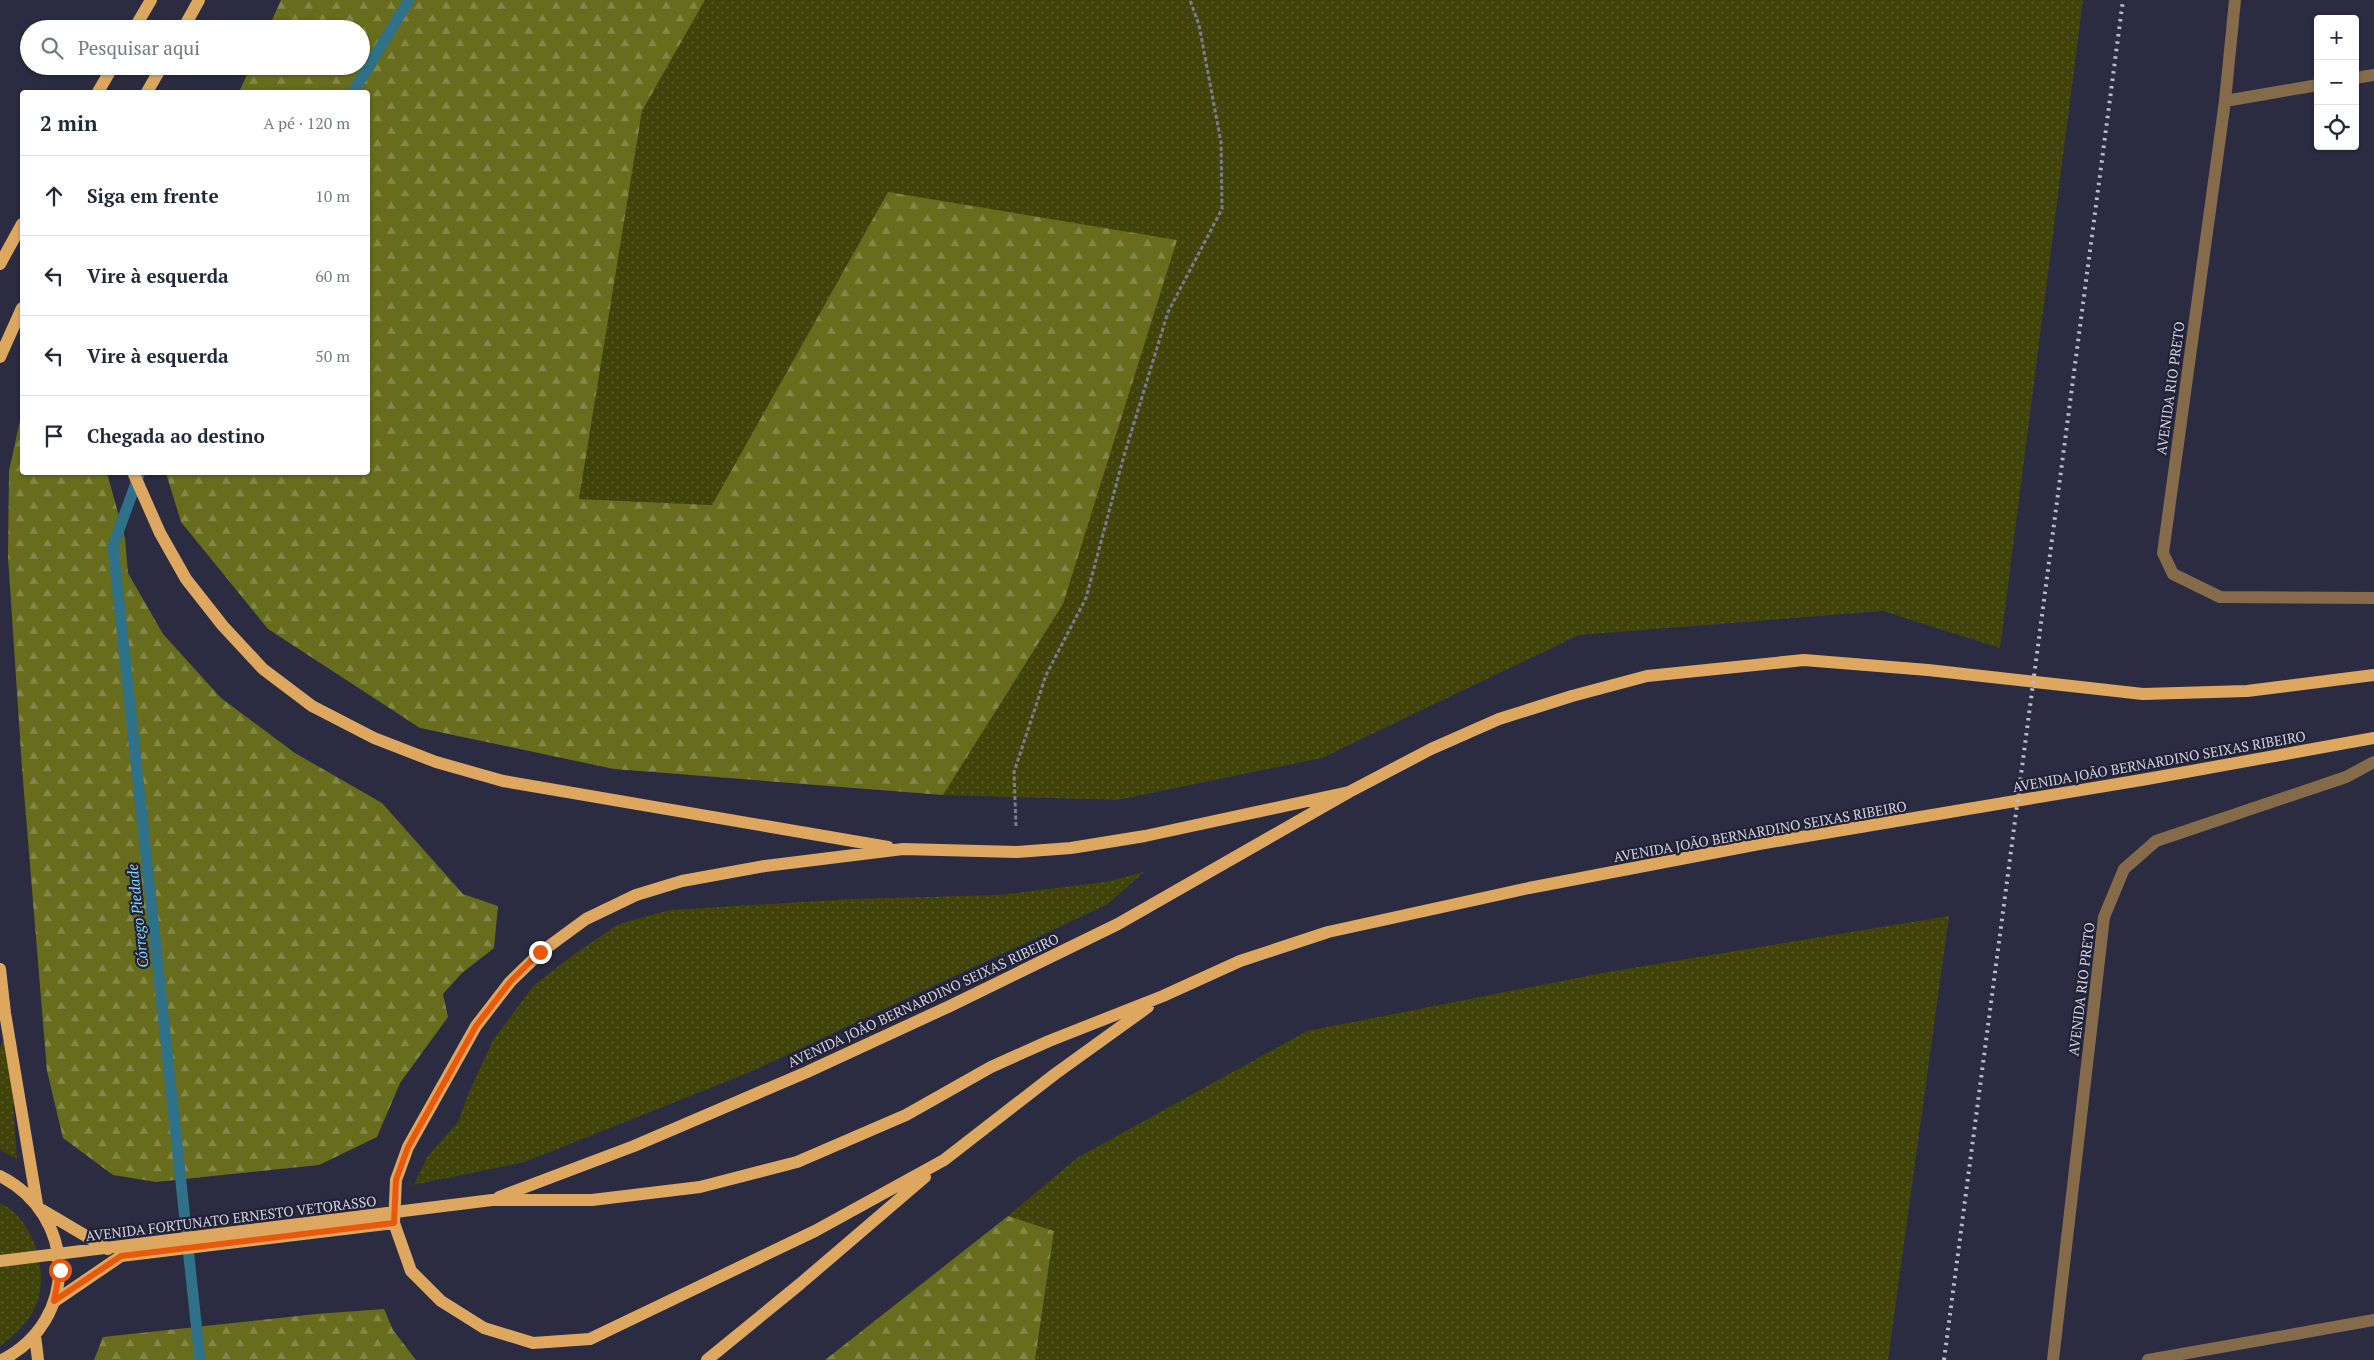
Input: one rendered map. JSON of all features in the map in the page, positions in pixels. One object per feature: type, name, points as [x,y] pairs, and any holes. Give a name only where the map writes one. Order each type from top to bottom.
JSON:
[{"type":"main road","points":[[139,20],[151,0]]},
{"type":"main road","points":[[188,20],[199,0]]},
{"type":"main road","points":[[99,90],[108,75]]},
{"type":"main road","points":[[148,90],[157,75]]},
{"type":"main road","points":[[1,260],[20,227]]},
{"type":"main road","points":[[0,357],[20,312]]},
{"type":"main road","points":[[134,475],[160,533],[186,579],[223,626],[263,669],[312,706],[374,738],[436,762],[504,781],[903,849]]},
{"type":"main road","name":"AVENIDA JOÃO BERNARDINO SEIXAS RIBEIRO","points":[[492,1200],[634,1146],[807,1072],[950,1006],[1118,924],[1349,792],[1431,749],[1499,719],[1572,696],[1647,676],[1804,660],[1928,670],[2143,694],[2247,691],[2374,675]]},
{"type":"main road","name":"AVENIDA JOÃO BERNARDINO SEIXAS RIBEIRO","points":[[465,1204],[492,1200],[592,1200],[700,1187],[797,1162],[906,1115],[992,1067],[1049,1041],[1163,996],[1240,961],[1328,932],[1529,888],[1759,844],[1888,824],[2374,738]]},
{"type":"main road","name":"AVENIDA JOÃO BERNARDINO SEIXAS RIBEIRO","points":[[1163,996],[1054,1074],[944,1160],[815,1231],[590,1339],[533,1342],[484,1328],[441,1301],[411,1271],[394,1223],[396,1180],[408,1147],[476,1026],[510,982],[540,952],[586,919],[628,899],[682,881],[765,866],[903,849],[1017,852],[1071,848],[1145,836],[1349,792]]},
{"type":"main road","points":[[0,969],[7,1023],[40,1207],[56,1239],[60,1270],[54,1301],[36,1335],[15,1353],[2,1360]]},
{"type":"main road","points":[[707,1360],[800,1284],[944,1160]]},
{"type":"main road","points":[[0,1176],[16,1184],[40,1207],[126,1256]]},
{"type":"main road","name":"AVENIDA FORTUNATO ERNESTO VETORASSO","points":[[0,1261],[465,1204]]},
{"type":"main road","points":[[54,1301],[126,1256],[394,1223]]},
{"type":"main road","points":[[36,1335],[38,1360]]},
{"type":"street","name":"AVENIDA RIO PRETO","points":[[2235,0],[2226,101],[2163,553],[2173,574],[2220,597],[2374,598]]},
{"type":"street","points":[[2359,77],[2374,75]]},
{"type":"street","points":[[2226,101],[2314,85]]},
{"type":"street","name":"AVENIDA RIO PRETO","points":[[2053,1360],[2104,917],[2124,869],[2156,841],[2346,777],[2374,762]]},
{"type":"street","points":[[2148,1360],[2374,1320]]},
{"type":"path","points":[[1017,852],[1014,772],[1046,675],[1086,598],[1123,459],[1168,312],[1222,209],[1221,142],[1199,25],[1190,0]]},
{"type":"green space","points":[[281,0],[705,0],[642,111],[579,499],[712,505],[888,192],[1177,240],[1063,604],[943,795],[614,769],[420,728],[268,629],[181,522],[167,475],[370,475],[370,90],[240,90],[247,75],[370,75],[370,20],[272,20]]},
{"type":"green space","points":[[705,0],[2083,0],[2000,648],[1883,611],[1579,635],[1322,758],[1117,800],[943,795],[1063,604],[888,192],[712,505],[579,499],[642,111]]},
{"type":"green space","points":[[20,420],[20,475],[108,475],[125,538],[128,573],[163,634],[221,698],[295,753],[382,803],[463,894],[498,906],[494,948],[462,973],[443,994],[448,1017],[400,1083],[377,1137],[319,1165],[156,1182],[113,1175],[63,1138],[47,1071],[22,768],[8,557],[9,471]]},
{"type":"green space","points":[[1144,872],[1108,904],[748,1073],[525,1162],[414,1185],[427,1157],[458,1122],[469,1092],[493,1040],[534,985],[576,953],[619,924],[670,910],[851,899],[1000,895],[1106,882]]},
{"type":"green space","points":[[1949,916],[1888,1360],[1035,1360],[1054,1231],[1008,1216],[1077,1158],[1307,1031],[1608,972]]},
{"type":"green space","points":[[8,1034],[17,1159],[0,1150],[0,1047]]},
{"type":"green space","points":[[0,1203],[12,1210],[29,1233],[35,1246],[41,1276],[37,1303],[30,1316],[17,1333],[0,1346]]},
{"type":"green space","points":[[1008,1216],[1054,1231],[1035,1360],[825,1360]]},
{"type":"green space","points":[[384,1309],[393,1330],[416,1360],[94,1360],[103,1337],[316,1314]]},
{"type":"waterway","name":"Córrego Piedade","points":[[370,64],[409,0]]},
{"type":"waterway","name":"Córrego Piedade","points":[[354,90],[363,75]]},
{"type":"waterway","name":"Córrego Piedade","points":[[139,475],[113,546],[200,1360]]},
{"type":"railway","points":[[1944,1360],[2123,0]]},
{"type":"route","points":[[60,1270],[54,1301],[121,1256],[394,1223],[396,1180],[408,1147],[476,1026],[510,982],[540,952]]}]
